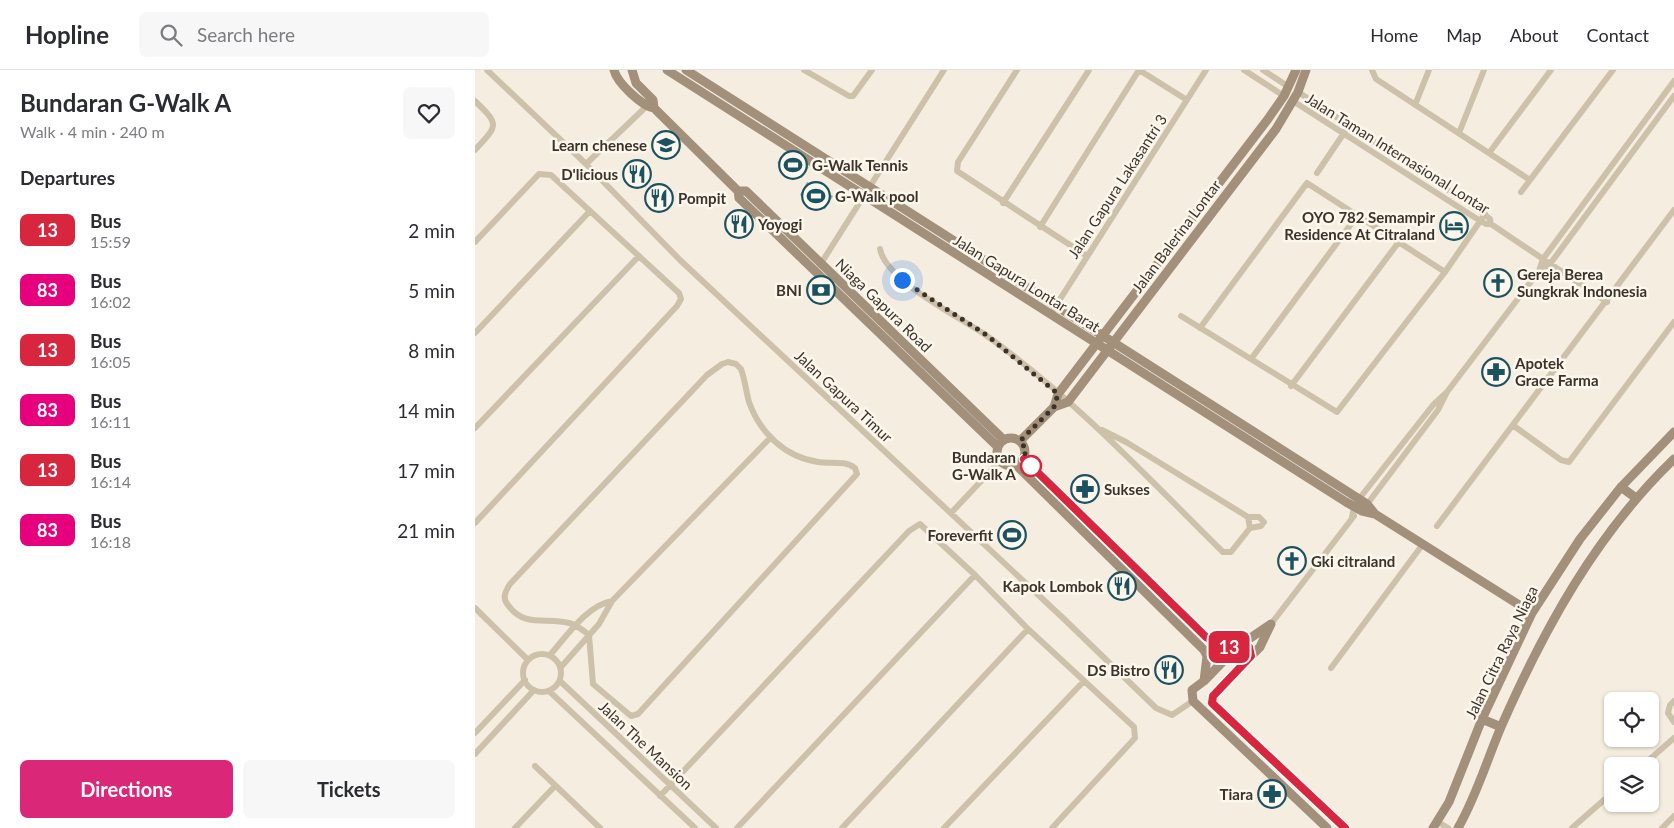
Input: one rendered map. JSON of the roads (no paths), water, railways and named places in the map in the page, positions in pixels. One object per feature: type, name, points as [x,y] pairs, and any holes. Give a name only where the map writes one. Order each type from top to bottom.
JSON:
[{"type":"street","name":"Jalan Gapura Timur","points":[[487,70],[586,164],[680,260],[951,513],[1155,708],[1171,715],[1193,702]]},
{"type":"street","points":[[614,70],[620,82],[651,105]]},
{"type":"street","points":[[632,70],[636,82],[651,105]]},
{"type":"street","name":"Jalan Gapura Lontar Barat","points":[[667,70],[864,196],[1053,310]]},
{"type":"street","name":"Jalan Gapura Lontar Barat","points":[[686,70],[870,187],[1100,341],[1533,612]]},
{"type":"street","points":[[805,70],[849,96],[853,96],[872,70]]},
{"type":"street","points":[[818,267],[944,70]]},
{"type":"street","points":[[1017,70],[957,166],[959,174],[1087,256]]},
{"type":"street","points":[[1003,202],[1089,70]]},
{"type":"street","points":[[1040,227],[1139,70],[1187,100]]},
{"type":"street","name":"Jalan Gapura Lakasantri 3","points":[[1053,310],[1206,70]]},
{"type":"street","name":"Jalan Taman Internasional Lontar","points":[[1244,70],[1284,96]]},
{"type":"street","name":"Jalan Taman Internasional Lontar","points":[[1263,70],[1289,87]]},
{"type":"street","name":"Jalan Balerina Lontar","points":[[1054,407],[1058,394],[1284,96],[1296,70]]},
{"type":"street","name":"Jalan Balerina Lontar","points":[[1020,441],[1054,407],[1068,402],[1264,144],[1293,101],[1306,70]]},
{"type":"street","points":[[1372,70],[1376,79],[1530,180]]},
{"type":"street","points":[[1415,105],[1429,70]]},
{"type":"street","points":[[1459,133],[1483,70]]},
{"type":"street","points":[[1489,153],[1551,70]]},
{"type":"street","points":[[1521,192],[1613,70]]},
{"type":"street","points":[[1345,828],[1212,703],[1213,696],[1264,642],[1271,624],[1361,505],[1433,405],[1447,392],[1539,271],[1543,259],[1674,81]]},
{"type":"street","name":"Jalan Taman Internasional Lontar","points":[[1297,92],[1485,214],[1491,224]]},
{"type":"street","points":[[1539,271],[1550,264],[1674,96]]},
{"type":"street","points":[[475,101],[493,118],[494,125],[491,132],[475,150]]},
{"type":"street","name":"Jalan Taman Internasional Lontar","points":[[1293,101],[1480,221],[1491,224],[1607,302]]},
{"type":"street","points":[[586,164],[651,105]]},
{"type":"street","name":"Niaga Gapura Road","points":[[651,105],[1001,443]]},
{"type":"street","points":[[1317,173],[1349,126]]},
{"type":"street","points":[[1255,136],[1264,144]]},
{"type":"street","points":[[475,242],[539,174],[551,175],[679,293],[681,299],[677,306],[475,523]]},
{"type":"street","points":[[1200,328],[1307,183],[1445,272]]},
{"type":"street","points":[[1443,197],[1447,189]]},
{"type":"street","points":[[1437,526],[1607,302],[1674,210]]},
{"type":"street","points":[[475,334],[590,211]]},
{"type":"street","points":[[1181,316],[1291,386],[1332,411],[1338,412],[1445,272],[1485,214]]},
{"type":"street","points":[[1251,359],[1357,216]]},
{"type":"street","points":[[1291,386],[1398,243]]},
{"type":"street","points":[[880,249],[883,261],[902,280],[988,336],[1102,430],[1223,552],[1231,552],[1250,528],[1261,526],[1264,522],[1259,517],[1248,517],[1126,442],[1102,430]]},
{"type":"street","points":[[475,428],[639,256]]},
{"type":"street","points":[[1514,426],[1561,460],[1569,462],[1674,322]]},
{"type":"street","points":[[722,364],[736,364],[744,378],[753,413],[770,438],[789,452],[803,458],[817,462],[849,464],[855,468],[857,474],[638,714],[627,715],[593,684],[589,635],[577,626],[559,622],[523,620],[504,599],[505,593],[510,584],[707,375],[722,364]]},
{"type":"street","name":"Jalan Citra Raya Niaga","points":[[1436,825],[1482,719],[1533,612],[1580,539],[1621,487],[1674,432]]},
{"type":"street","points":[[561,667],[550,655],[538,654],[528,660],[524,670],[525,680],[534,690],[549,691],[560,681],[561,667],[606,614],[612,601],[770,438]]},
{"type":"street","points":[[951,513],[1000,461],[1001,443],[1013,438],[1020,441],[1026,449],[1024,459],[1017,466]]},
{"type":"street","points":[[1024,459],[1206,637],[1218,644],[1235,649]]},
{"type":"street","points":[[1458,828],[1501,726],[1550,623],[1572,587],[1636,498],[1674,459]]},
{"type":"street","points":[[1000,461],[1007,466],[1017,466],[1204,650],[1207,656],[1205,680]]},
{"type":"street","points":[[1621,487],[1636,498]]},
{"type":"street","points":[[1248,517],[1250,528]]},
{"type":"street","points":[[661,796],[915,526],[920,524],[975,575],[1028,629],[1133,726],[1135,738],[1052,828]]},
{"type":"street","points":[[1331,668],[1423,544]]},
{"type":"street","points":[[737,828],[975,575]]},
{"type":"street","points":[[550,655],[577,626],[602,604],[612,601]]},
{"type":"street","points":[[475,608],[528,660]]},
{"type":"street","points":[[1271,624],[1235,649],[1205,680],[1192,690],[1191,695],[1193,702],[1327,828]]},
{"type":"street","points":[[842,828],[1028,629]]},
{"type":"street","points":[[1243,642],[1249,647],[1251,656]]},
{"type":"street","points":[[475,733],[525,680]]},
{"type":"street","name":"Jalan The Mansion","points":[[560,681],[715,828]]},
{"type":"street","points":[[944,828],[1084,681]]},
{"type":"street","points":[[475,754],[534,690]]},
{"type":"street","name":"Jalan The Mansion","points":[[549,691],[695,828]]},
{"type":"street","points":[[1674,701],[1670,705],[1668,713],[1674,722]]},
{"type":"street","points":[[1482,719],[1501,726]]},
{"type":"street","points":[[1652,757],[1674,738]]},
{"type":"street","points":[[535,766],[596,827]]},
{"type":"street","points":[[515,828],[555,786]]},
{"type":"street","points":[[1572,828],[1604,800]]},
{"type":"street","points":[[1661,828],[1674,816]]},
{"type":"street","points":[[1436,825],[1448,828]]},
{"type":"water","name":"G-Walk pool","points":[[807,182],[833,196],[825,209],[800,195]]},
{"type":"place","name":"Learn chenese","points":[[666,145]]},
{"type":"place","name":"G-Walk Tennis","points":[[793,165]]},
{"type":"place","name":"D'licious","points":[[637,174]]},
{"type":"place","name":"G-Walk pool","points":[[816,196]]},
{"type":"place","name":"Pompit","points":[[659,198]]},
{"type":"place","name":"Yoyogi","points":[[739,224]]},
{"type":"place","name":"OYO 782 Semampir Residence At Citraland","points":[[1454,226]]},
{"type":"place","name":"Gereja Berea Sungkrak Indonesia","points":[[1498,283]]},
{"type":"place","name":"BNI","points":[[821,290]]},
{"type":"place","name":"Apotek Grace Farma","points":[[1496,372]]},
{"type":"place","name":"Bundaran G-Walk A","points":[[1031,466]]},
{"type":"place","name":"Sukses","points":[[1085,489]]},
{"type":"place","name":"Foreverfit","points":[[1012,535]]},
{"type":"place","name":"Gki citraland","points":[[1292,561]]},
{"type":"place","name":"Kapok Lombok","points":[[1122,586]]},
{"type":"place","name":"DS Bistro","points":[[1169,670]]},
{"type":"place","name":"Tiara","points":[[1272,794]]}]
